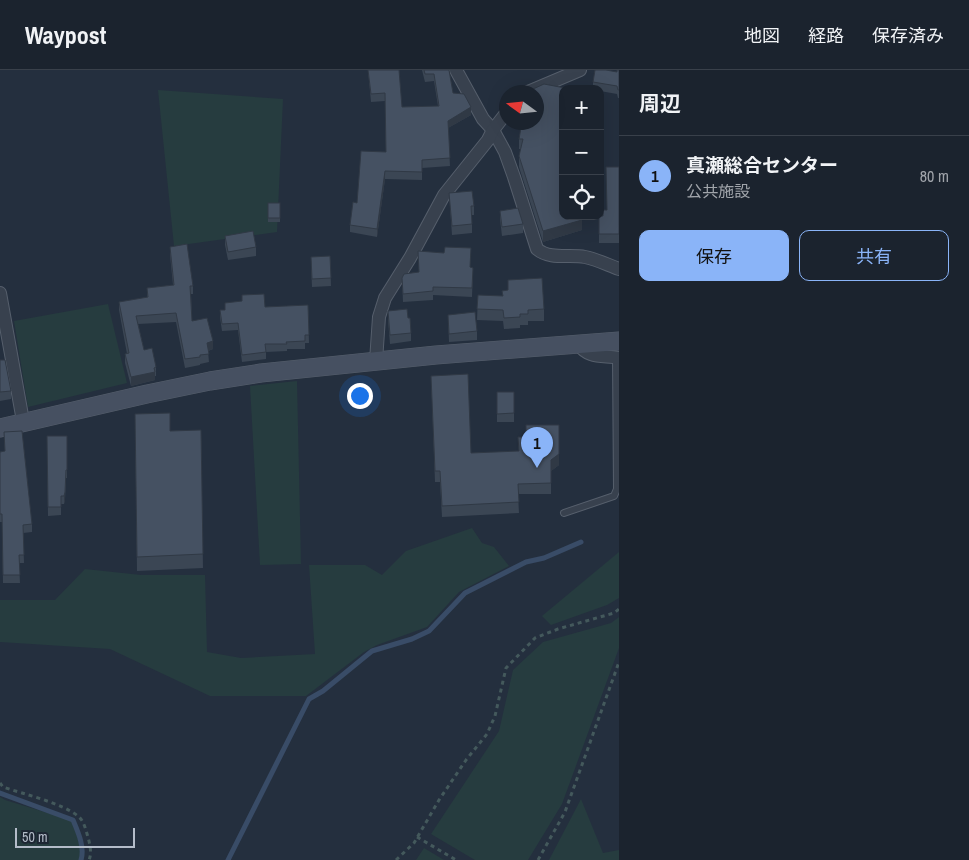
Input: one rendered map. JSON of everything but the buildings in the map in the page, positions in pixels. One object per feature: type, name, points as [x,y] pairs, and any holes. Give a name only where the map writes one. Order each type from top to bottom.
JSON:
[{"type":"street","points":[[456,70],[483,119],[493,130],[514,177],[537,249],[540,252],[551,255],[584,257],[619,269]]},
{"type":"street","points":[[544,85],[580,70]]},
{"type":"street","points":[[376,361],[379,317],[385,298],[410,258],[444,195],[488,140],[499,122]]},
{"type":"street","points":[[0,293],[23,421]]},
{"type":"street","points":[[0,428],[23,421],[210,381],[261,373],[578,344],[618,352]]},
{"type":"lane","points":[[564,513],[614,496],[617,489],[618,352]]},
{"type":"path","points":[[396,860],[414,843],[439,800],[466,760],[487,734],[495,716],[506,668],[535,638],[619,609]]},
{"type":"path","points":[[538,860],[565,812],[619,662]]},
{"type":"path","points":[[0,783],[3,787],[38,798],[80,817],[90,845],[91,856],[89,860]]},
{"type":"path","points":[[417,837],[456,860]]},
{"type":"green space","points":[[158,90],[283,99],[277,232],[174,246]]},
{"type":"green space","points":[[108,304],[127,383],[28,407],[14,321]]},
{"type":"green space","points":[[297,381],[301,564],[260,565],[250,386]]},
{"type":"green space","points":[[472,528],[482,543],[494,547],[509,566],[459,592],[427,627],[377,645],[364,652],[306,696],[210,696],[110,649],[0,642],[0,600],[55,600],[85,569],[141,575],[205,575],[207,652],[241,658],[315,654],[309,565],[365,565],[382,575],[406,551]]},
{"type":"green space","points":[[619,552],[619,598],[607,605],[551,625],[542,616]]},
{"type":"green space","points":[[619,617],[619,648],[562,804],[528,860],[475,860],[431,834],[499,731],[513,670],[543,642],[611,623]]},
{"type":"green space","points":[[0,797],[71,820],[80,845],[81,856],[79,860],[0,860]]},
{"type":"green space","points":[[581,799],[603,853],[619,850],[619,860],[549,860]]},
{"type":"green space","points":[[424,848],[444,860],[416,860]]},
{"type":"waterway","points":[[228,860],[309,699],[323,691],[372,651],[412,639],[429,631],[465,593],[526,562],[544,558],[581,542]]},
{"type":"waterway","points":[[0,793],[73,820],[82,845],[81,860]]},
{"type":"place","name":"真瀬総合センター","points":[[537,468]]}]
